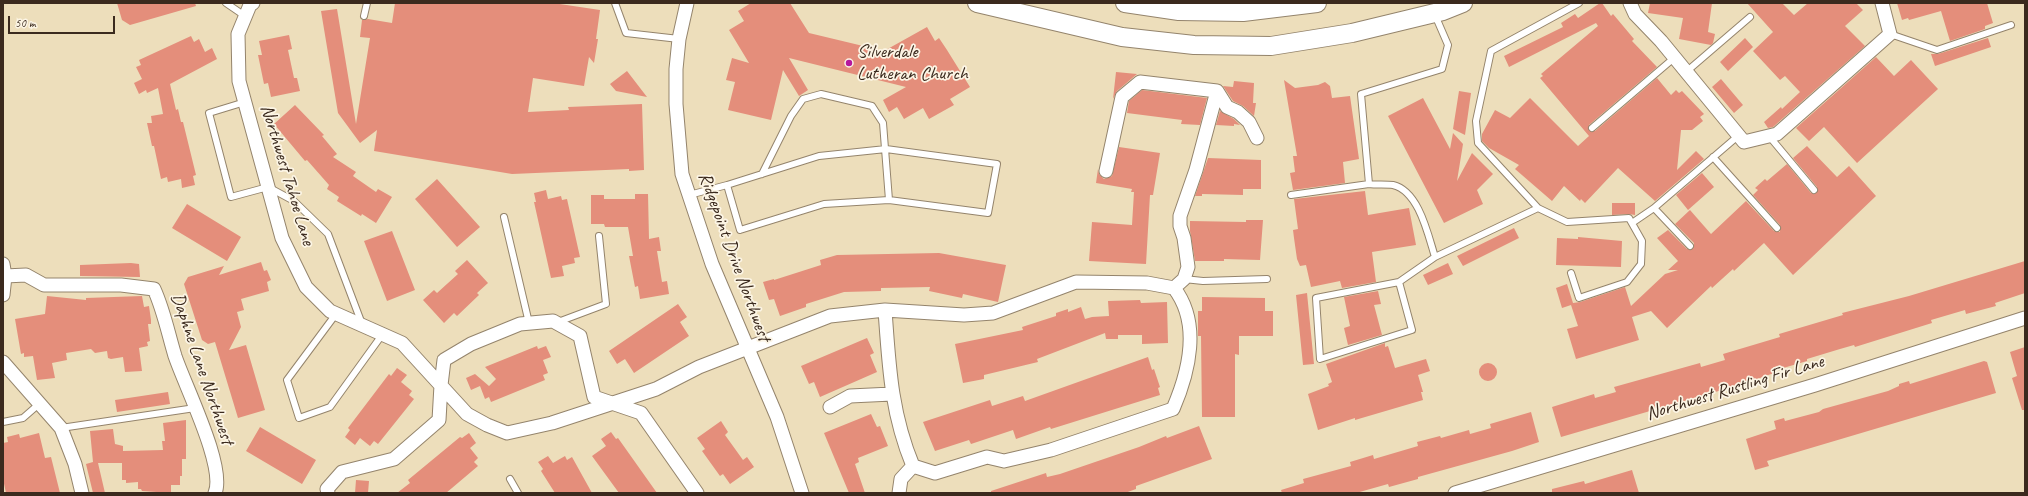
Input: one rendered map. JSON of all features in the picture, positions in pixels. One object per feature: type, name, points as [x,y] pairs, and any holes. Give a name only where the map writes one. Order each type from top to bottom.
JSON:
[{"type":"main road","points":[[977,3],[1122,37],[1194,45],[1271,46],[1352,33],[1434,13],[1463,3]]},
{"type":"main road","points":[[1125,3],[1179,10],[1243,12],[1317,3]]},
{"type":"street","name":"Northwest Tahoe Lane","points":[[253,3],[250,5],[238,34],[239,81],[282,238],[306,287],[330,312],[402,343],[467,414],[487,425],[507,433],[552,423],[613,404]]},
{"type":"street","name":"Ridgepoint Drive Northwest","points":[[687,3],[679,39],[676,104],[682,174],[712,264],[777,417],[802,493]]},
{"type":"street","points":[[1630,3],[1635,14],[1686,72],[1744,142],[1777,134],[1890,34],[1882,3]]},
{"type":"street","points":[[1106,171],[1122,97],[1140,82],[1217,91]]},
{"type":"street","points":[[1217,91],[1227,107],[1238,112],[1249,122],[1256,138]]},
{"type":"street","points":[[1174,288],[1184,279],[1188,267],[1184,238],[1180,226],[1180,216],[1196,170],[1217,91]]},
{"type":"street","points":[[3,295],[4,270]]},
{"type":"street","name":"Daphne Lane Northwest","points":[[4,270],[26,275],[44,285],[121,285],[154,289],[163,310],[176,357],[213,457],[218,486],[215,493]]},
{"type":"street","points":[[613,404],[656,389],[699,367],[830,316],[885,310],[964,316],[993,313],[1076,282],[1147,283],[1174,288],[1182,300],[1190,332],[1189,359],[1183,386],[1173,409],[1051,450],[1004,461],[987,457],[936,473],[913,466],[902,441],[892,394],[885,310]]},
{"type":"street","name":"Northwest Rustling Fir Lane","points":[[1455,493],[1815,385],[2025,318]]},
{"type":"street","points":[[328,493],[327,489],[342,472],[394,459],[439,420],[444,360],[471,344],[520,324],[553,321],[580,336],[594,397],[641,413],[697,493]]},
{"type":"street","points":[[3,362],[8,377],[39,404],[61,428],[75,464],[82,493]]},
{"type":"street","points":[[830,407],[850,396],[892,394]]},
{"type":"street","points":[[898,493],[901,479],[913,466]]},
{"type":"lane","points":[[226,3],[245,16]]},
{"type":"lane","points":[[364,16],[367,3]]},
{"type":"lane","points":[[615,3],[626,33],[679,39]]},
{"type":"lane","points":[[1571,273],[1579,298],[1628,282],[1641,264],[1642,241],[1629,218],[1567,222],[1538,208],[1478,143],[1476,120],[1491,51],[1580,3]]},
{"type":"lane","points":[[1369,184],[1361,94],[1442,69],[1448,45],[1434,13]]},
{"type":"lane","points":[[1686,72],[1750,17]]},
{"type":"lane","points":[[1890,34],[1937,50],[2011,25]]},
{"type":"lane","points":[[1592,128],[1674,58]]},
{"type":"lane","points":[[762,174],[791,116],[804,99],[821,94],[872,106],[883,123],[886,149],[888,200]]},
{"type":"lane","points":[[245,102],[209,113],[231,197],[268,187],[294,201],[328,234],[362,326]]},
{"type":"lane","points":[[1632,223],[1654,208],[1738,136]]},
{"type":"lane","points":[[1769,136],[1814,190]]},
{"type":"lane","points":[[689,195],[727,185],[818,156],[886,149],[998,164],[988,213],[888,200],[824,204],[740,230],[727,185]]},
{"type":"lane","points":[[1713,157],[1777,228]]},
{"type":"lane","points":[[1291,195],[1369,184],[1394,185],[1411,196],[1421,215],[1435,257]]},
{"type":"lane","points":[[1399,282],[1412,330],[1320,359],[1316,298],[1399,282],[1435,257],[1538,208]]},
{"type":"lane","points":[[1654,208],[1690,246]]},
{"type":"lane","points":[[504,217],[529,323]]},
{"type":"lane","points":[[556,323],[606,304],[599,236]]},
{"type":"lane","points":[[1184,279],[1203,281],[1267,279]]},
{"type":"lane","points":[[336,314],[287,380],[299,418],[330,406],[382,335]]},
{"type":"lane","points":[[3,422],[23,418],[39,404]]},
{"type":"lane","points":[[61,428],[195,408]]},
{"type":"lane","points":[[510,480],[518,493]]},
{"type":"building","points":[[117,3],[195,3],[196,6],[130,25],[122,20]]},
{"type":"building","points":[[395,3],[553,3],[600,10],[596,39],[598,39],[594,63],[589,57],[584,86],[533,78],[528,112],[569,110],[568,107],[642,104],[644,170],[629,171],[629,169],[512,174],[374,151],[377,130],[360,143],[338,113],[321,11],[337,9],[356,124],[370,38],[360,37],[362,20],[368,19],[392,23]]},
{"type":"building","name":"Silverdale Lutheran Church","points":[[751,3],[790,3],[809,33],[884,51],[927,27],[935,41],[939,38],[970,87],[950,99],[954,105],[929,119],[923,108],[904,119],[897,107],[889,112],[883,100],[906,87],[789,58],[808,90],[799,96],[783,70],[771,120],[728,110],[735,82],[726,80],[732,58],[749,63],[729,30],[744,21],[738,11]]},
{"type":"building","points":[[1602,3],[1611,16],[1613,14],[1634,39],[1632,41],[1657,67],[1589,125],[1589,131],[1595,131],[1657,78],[1671,95],[1676,90],[1679,93],[1682,91],[1704,114],[1700,117],[1703,121],[1692,130],[1681,130],[1677,170],[1696,151],[1704,159],[1655,201],[1618,168],[1585,203],[1581,199],[1580,201],[1564,186],[1552,201],[1515,169],[1519,165],[1489,148],[1482,141],[1482,134],[1495,110],[1510,118],[1530,98],[1578,146],[1589,136],[1540,78],[1543,76],[1541,74],[1598,26],[1596,23],[1509,67],[1504,56],[1563,27],[1561,23],[1575,14],[1578,18]]},
{"type":"building","points":[[1650,3],[1712,3],[1708,32],[1715,34],[1713,43],[1711,45],[1679,39],[1683,18],[1648,13]]},
{"type":"building","points":[[1747,3],[1782,3],[1794,15],[1808,3],[1856,3],[1863,10],[1845,26],[1865,46],[1773,127],[1768,128],[1764,122],[1781,107],[1782,109],[1800,92],[1785,76],[1780,80],[1753,51],[1773,32]]},
{"type":"building","points":[[1897,3],[1987,3],[1993,23],[1985,26],[1985,29],[1950,41],[1941,11],[1909,20],[1908,18],[1902,20]]},
{"type":"building","points":[[289,35],[292,49],[288,50],[294,78],[297,78],[300,91],[271,97],[268,83],[264,84],[258,55],[262,55],[259,41]]},
{"type":"building","points":[[191,36],[194,42],[199,39],[205,52],[212,48],[217,59],[170,84],[176,110],[178,109],[181,122],[183,122],[196,175],[193,176],[195,185],[182,188],[181,179],[168,182],[167,177],[161,179],[154,146],[152,146],[147,123],[152,123],[151,116],[163,114],[158,88],[147,93],[146,90],[139,94],[134,83],[142,79],[136,67],[141,65],[139,60]]},
{"type":"building","points":[[1745,38],[1753,47],[1728,71],[1720,62]]},
{"type":"building","points":[[1988,38],[1991,47],[1935,66],[1931,54],[1938,54]]},
{"type":"building","points":[[1876,57],[1894,76],[1911,60],[1938,89],[1857,163],[1824,127],[1809,141],[1796,128]]},
{"type":"building","points":[[627,71],[647,97],[616,91],[610,84]]},
{"type":"building","points":[[1116,72],[1137,74],[1117,91],[1113,99]]},
{"type":"building","points":[[1721,79],[1743,105],[1734,113],[1712,87]]},
{"type":"building","points":[[1284,80],[1295,88],[1318,85],[1325,82],[1330,86],[1332,98],[1350,96],[1359,159],[1343,162],[1345,183],[1293,190],[1290,173],[1295,172],[1293,156],[1297,156]]},
{"type":"building","points":[[1234,81],[1254,83],[1253,103],[1256,103],[1254,116],[1243,106],[1233,101],[1223,86],[1233,87]]},
{"type":"building","points":[[1142,90],[1207,98],[1200,125],[1181,124],[1182,120],[1127,113],[1129,101]]},
{"type":"building","points":[[1459,91],[1471,93],[1465,135],[1453,129]]},
{"type":"building","points":[[1423,98],[1450,149],[1453,133],[1463,144],[1457,181],[1472,153],[1493,174],[1477,190],[1483,204],[1444,223],[1388,116]]},
{"type":"building","points":[[295,105],[324,135],[322,136],[337,154],[333,157],[356,172],[353,176],[376,192],[378,189],[392,197],[376,223],[362,214],[361,216],[337,201],[339,197],[327,189],[329,185],[307,160],[305,161],[274,124]]},
{"type":"building","points":[[1220,111],[1234,119],[1240,125],[1216,125]]},
{"type":"building","points":[[1807,146],[1837,177],[1849,166],[1876,196],[1793,275],[1764,243],[1734,271],[1733,269],[1712,288],[1711,286],[1667,328],[1651,311],[1632,317],[1639,340],[1576,359],[1567,329],[1578,326],[1571,305],[1562,308],[1556,288],[1567,284],[1573,303],[1625,287],[1631,306],[1665,274],[1678,270],[1668,270],[1678,261],[1657,238],[1668,230],[1687,249],[1693,249],[1694,243],[1675,224],[1690,210],[1711,234],[1746,201],[1774,231],[1780,232],[1780,225],[1753,195],[1758,190],[1755,188],[1765,179],[1767,181],[1787,164],[1811,193],[1817,193],[1817,187],[1793,158]]},
{"type":"building","points":[[1119,147],[1160,153],[1153,195],[1150,195],[1146,264],[1089,261],[1092,222],[1132,225],[1134,192],[1131,192],[1132,189],[1096,183],[1098,169],[1099,174],[1104,179],[1112,176]]},
{"type":"building","points":[[1208,158],[1261,160],[1261,189],[1243,189],[1243,195],[1202,194],[1202,196],[1195,196]]},
{"type":"building","points":[[1702,173],[1714,187],[1688,210],[1676,195]]},
{"type":"building","points":[[437,179],[480,227],[457,247],[415,199]]},
{"type":"building","points":[[546,190],[548,199],[561,196],[562,200],[567,199],[580,257],[574,258],[575,263],[562,266],[564,276],[551,278],[534,202],[536,202],[534,193]]},
{"type":"building","points":[[1365,191],[1368,215],[1409,208],[1416,245],[1372,252],[1376,282],[1342,288],[1340,281],[1311,287],[1306,265],[1300,266],[1297,259],[1293,230],[1298,229],[1294,199]]},
{"type":"building","points":[[635,194],[648,194],[649,239],[659,237],[661,251],[657,251],[662,282],[667,281],[669,294],[640,299],[638,286],[635,287],[629,256],[633,256],[628,227],[605,227],[604,224],[591,224],[591,195],[604,195],[604,199],[635,199]]},
{"type":"building","points":[[1612,203],[1635,203],[1635,215],[1612,215]]},
{"type":"building","points":[[187,204],[241,237],[227,261],[172,228]]},
{"type":"building","points":[[1246,220],[1263,220],[1260,260],[1224,259],[1224,261],[1195,261],[1190,231],[1190,221],[1246,222]]},
{"type":"building","points":[[1514,228],[1519,238],[1463,266],[1457,256]]},
{"type":"building","points":[[392,231],[415,290],[387,301],[364,241]]},
{"type":"building","points":[[1578,237],[1622,241],[1621,267],[1556,265],[1557,238],[1578,239]]},
{"type":"building","points":[[939,253],[1006,265],[998,302],[963,294],[962,298],[929,291],[930,287],[881,288],[881,291],[844,292],[806,304],[806,307],[780,316],[774,299],[769,300],[763,282],[821,265],[820,260],[837,255]]},
{"type":"building","points":[[467,260],[488,283],[477,293],[479,295],[457,316],[454,313],[444,323],[423,300],[434,290],[437,293],[458,274],[455,271]]},
{"type":"building","points":[[2025,261],[2025,293],[1995,303],[1996,306],[1966,314],[1965,310],[1931,320],[1932,323],[1855,347],[1854,345],[1807,359],[1807,361],[1773,371],[1774,373],[1746,383],[1561,437],[1552,407],[1594,394],[1595,398],[1616,392],[1614,387],[1700,363],[1701,367],[1725,360],[1723,354],[1780,337],[1779,334],[1843,315],[1842,313],[1909,296]]},
{"type":"building","points":[[261,262],[264,271],[267,270],[271,280],[267,282],[269,291],[241,299],[244,310],[237,312],[241,327],[229,350],[246,345],[265,410],[238,418],[215,342],[208,344],[202,340],[184,284],[188,277],[224,266],[219,275]]},
{"type":"building","points":[[1448,263],[1453,274],[1428,285],[1423,275]]},
{"type":"building","points":[[139,264],[140,277],[80,276],[80,265]]},
{"type":"building","points":[[1378,291],[1381,304],[1374,305],[1382,335],[1348,345],[1344,328],[1350,326],[1344,297]]},
{"type":"building","points":[[1307,293],[1314,364],[1303,365],[1296,295]]},
{"type":"building","points":[[47,296],[86,300],[86,298],[142,296],[144,307],[149,306],[151,324],[148,324],[150,341],[147,342],[148,346],[139,348],[142,371],[125,372],[123,357],[111,359],[108,358],[107,351],[95,353],[91,349],[66,353],[67,360],[52,363],[55,378],[37,380],[33,356],[24,357],[24,353],[21,354],[15,319],[45,314]]},
{"type":"building","points":[[1202,297],[1265,298],[1265,311],[1273,311],[1273,336],[1239,336],[1239,355],[1235,354],[1235,417],[1202,417],[1201,336],[1198,336],[1198,311],[1202,311]]},
{"type":"building","points":[[1140,300],[1141,303],[1167,302],[1168,343],[1142,344],[1142,335],[1118,335],[1118,339],[1106,339],[1105,333],[1037,359],[1038,362],[984,375],[984,379],[963,383],[955,344],[1023,330],[1022,327],[1056,316],[1056,313],[1068,309],[1068,312],[1081,307],[1085,319],[1109,316],[1108,301]]},
{"type":"building","points":[[678,304],[687,317],[680,322],[689,336],[634,373],[625,359],[617,364],[609,351]]},
{"type":"building","points":[[867,338],[874,353],[870,355],[877,372],[820,397],[814,382],[809,384],[801,366]]},
{"type":"building","points":[[1385,343],[1385,347],[1388,346],[1395,368],[1426,359],[1430,371],[1418,375],[1423,392],[1421,392],[1423,400],[1355,420],[1355,418],[1318,430],[1308,394],[1329,386],[1328,384],[1332,382],[1326,364]]},
{"type":"building","points":[[537,346],[538,349],[546,346],[551,357],[543,360],[548,373],[543,375],[545,380],[491,402],[489,397],[485,399],[480,386],[471,390],[466,378],[475,374],[489,386],[496,379],[485,367]]},
{"type":"building","points":[[2025,347],[2025,410],[2022,410],[2012,378],[2017,376],[2010,352]]},
{"type":"building","points":[[1148,357],[1160,387],[1158,388],[1160,395],[1051,429],[1050,427],[1016,439],[1013,430],[971,444],[969,440],[935,451],[923,422],[990,400],[992,406],[1023,396],[1025,401]]},
{"type":"building","points":[[1984,361],[1987,362],[1996,393],[1767,461],[1769,466],[1755,470],[1746,439],[1776,429],[1774,421],[1784,418],[1785,421],[1819,412],[1823,409],[1888,391],[1899,386],[1899,384],[1909,381],[1910,384]]},
{"type":"building","points":[[1488,363],[1494,366],[1497,372],[1494,378],[1488,381],[1482,378],[1479,372],[1482,366]]},
{"type":"building","points":[[397,368],[407,375],[401,382],[412,391],[409,395],[414,399],[378,444],[374,441],[370,446],[360,438],[355,445],[345,437],[350,430],[348,428],[389,374],[391,376]]},
{"type":"building","points":[[168,392],[170,404],[117,412],[115,400]]},
{"type":"building","points":[[1531,412],[1539,442],[1512,451],[1418,477],[1418,479],[1389,487],[1388,484],[1356,493],[1282,493],[1281,490],[1304,483],[1303,479],[1351,466],[1350,462],[1373,455],[1374,459],[1418,446],[1417,442],[1440,436],[1441,438],[1469,430],[1470,434],[1491,428],[1490,424]]},
{"type":"building","points":[[871,414],[877,427],[880,426],[888,446],[858,458],[859,462],[855,464],[865,493],[849,493],[824,433]]},
{"type":"building","points":[[186,420],[186,459],[182,459],[182,476],[180,476],[180,485],[171,485],[171,493],[142,491],[141,489],[138,489],[138,482],[126,483],[126,480],[122,480],[122,463],[98,463],[105,493],[93,493],[86,464],[93,462],[90,431],[113,429],[115,444],[123,446],[123,451],[163,450],[162,441],[165,441],[163,423]]},
{"type":"building","points":[[721,421],[728,432],[725,435],[743,460],[747,457],[754,467],[730,484],[723,474],[720,476],[702,451],[705,449],[697,438]]},
{"type":"building","points":[[1199,426],[1212,459],[1136,486],[1136,489],[1125,493],[991,493],[991,491],[1046,473],[1047,477],[1060,474],[1139,447],[1166,436],[1167,438]]},
{"type":"building","points":[[260,427],[316,460],[302,484],[246,451]]},
{"type":"building","points":[[611,432],[616,439],[618,438],[657,493],[619,493],[592,456],[606,446],[601,439]]},
{"type":"building","points":[[39,433],[45,458],[51,457],[60,493],[6,493],[3,479],[3,443],[8,442],[7,437],[19,434],[20,438]]},
{"type":"building","points":[[469,433],[476,443],[470,448],[478,458],[474,462],[478,466],[446,493],[397,493],[410,483],[408,480],[460,437],[462,438]]},
{"type":"building","points":[[548,456],[553,463],[565,456],[567,460],[572,457],[592,493],[555,493],[541,471],[543,469],[538,462]]},
{"type":"building","points":[[1632,470],[1639,493],[1552,493],[1552,489],[1584,481],[1585,484]]},
{"type":"building","points":[[356,480],[369,481],[368,493],[355,493]]},
{"type":"place","name":"Silverdale Lutheran Church","points":[[849,63]]}]
